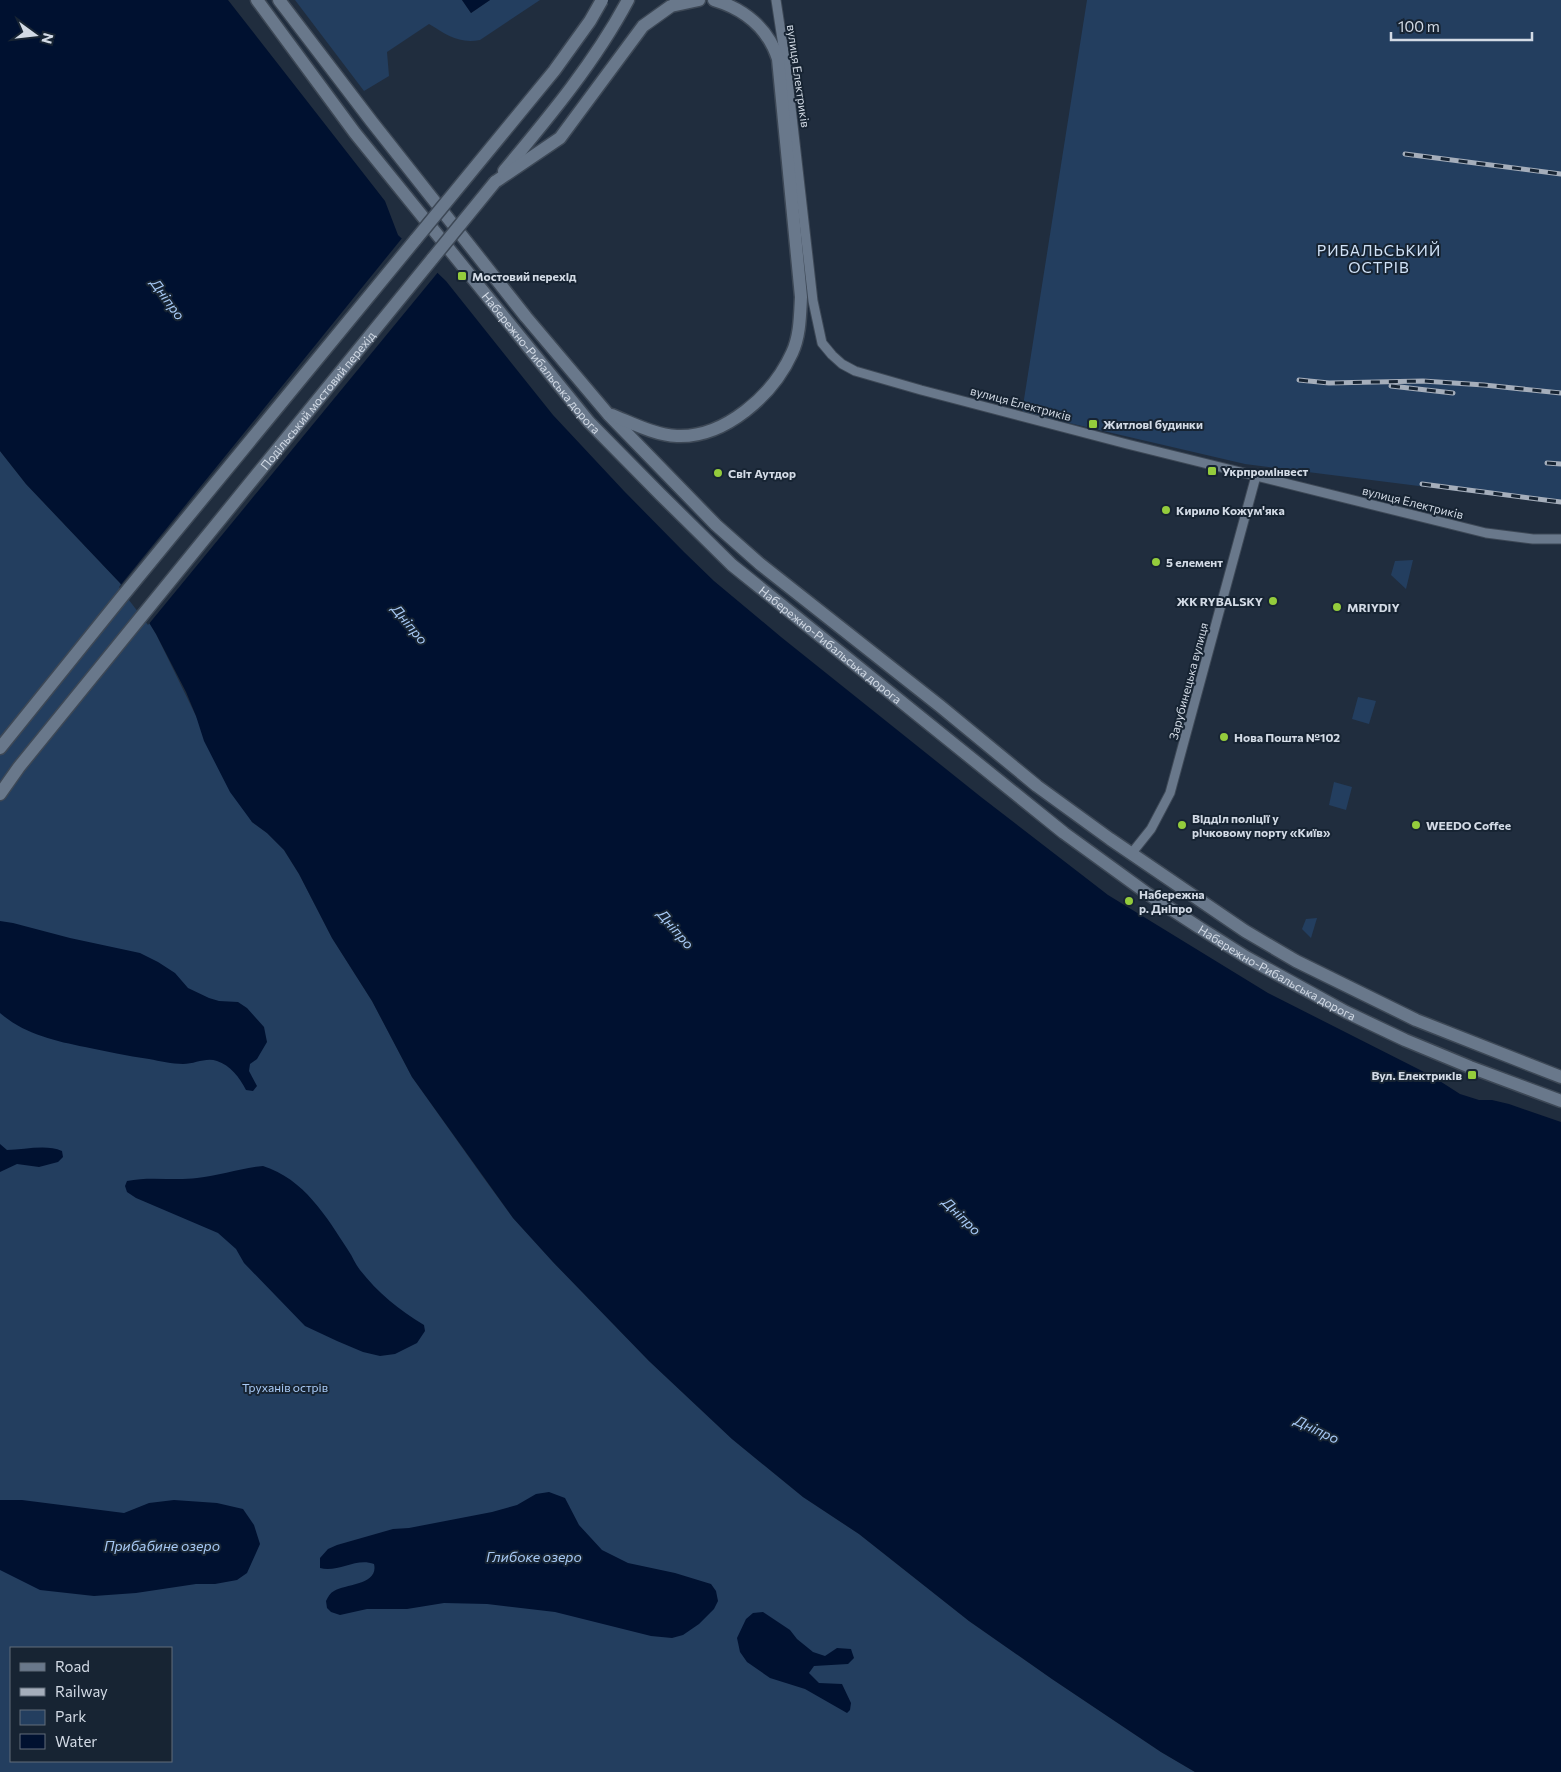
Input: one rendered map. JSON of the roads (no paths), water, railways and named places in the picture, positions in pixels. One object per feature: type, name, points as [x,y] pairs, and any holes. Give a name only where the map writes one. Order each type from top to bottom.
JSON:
[{"type":"main road","name":"Набережно-Рибальська дорога","points":[[257,0],[355,133],[589,422],[732,566],[1064,833],[1148,894],[1200,928],[1246,957],[1346,1012],[1405,1040],[1470,1067],[1561,1101]]},
{"type":"main road","name":"Набережно-Рибальська дорога","points":[[279,0],[526,318],[608,414],[709,518],[760,564],[1038,786],[1131,854],[1245,931],[1314,970],[1416,1020],[1561,1077]]},
{"type":"main road","name":"Подільський мостовий перехід","points":[[0,748],[554,71],[590,21],[602,0]]},
{"type":"main road","name":"Подільський мостовий перехід","points":[[0,794],[572,87],[600,47],[628,0]]},
{"type":"main road","points":[[495,182],[560,138],[643,26],[670,6],[699,0]]},
{"type":"main road","points":[[608,414],[669,435],[680,436],[711,430],[738,415],[757,401],[781,373],[796,342],[801,297],[778,59],[774,46],[760,26],[739,11],[714,0]]},
{"type":"street","name":"вулиця Електриків","points":[[776,0],[787,72],[813,302],[822,343],[832,354],[855,371],[1127,444],[1486,533],[1533,539],[1561,539]]},
{"type":"street","name":"Зарубинецька вулиця","points":[[1131,854],[1151,830],[1170,793],[1256,476]]},
{"type":"water","name":"Дніпро","points":[[0,0],[228,0],[385,201],[398,235],[446,281],[553,415],[624,491],[714,581],[981,797],[1108,895],[1268,993],[1432,1076],[1460,1094],[1479,1100],[1492,1100],[1509,1104],[1561,1122],[1561,1772],[1195,1772],[1161,1752],[969,1621],[859,1534],[803,1497],[732,1439],[649,1361],[513,1218],[412,1077],[372,1001],[332,938],[299,874],[284,850],[267,833],[252,822],[230,792],[204,741],[186,692],[145,616],[120,583],[26,484],[0,451]]},
{"type":"water","points":[[462,0],[490,0],[471,13]]},
{"type":"water","points":[[0,921],[140,953],[175,973],[188,988],[219,1001],[238,1002],[247,1008],[264,1027],[267,1042],[257,1059],[250,1064],[249,1071],[257,1086],[253,1091],[246,1090],[234,1072],[217,1061],[209,1060],[179,1064],[74,1045],[40,1036],[9,1020],[0,1013]]},
{"type":"water","points":[[0,1144],[7,1150],[56,1149],[62,1151],[63,1157],[58,1162],[39,1167],[17,1164],[0,1172]]},
{"type":"water","points":[[263,1166],[278,1172],[302,1189],[331,1224],[358,1268],[374,1286],[389,1300],[424,1325],[425,1331],[417,1343],[395,1354],[380,1356],[363,1352],[305,1326],[244,1263],[236,1249],[218,1233],[136,1198],[127,1192],[125,1186],[127,1181],[197,1178]]},
{"type":"water","name":"Глибоке озеро","points":[[549,1492],[565,1498],[579,1525],[602,1550],[628,1563],[675,1573],[711,1584],[716,1591],[718,1601],[714,1609],[699,1624],[683,1635],[672,1638],[651,1636],[555,1612],[487,1604],[444,1603],[407,1609],[367,1609],[340,1615],[331,1612],[327,1608],[326,1601],[329,1595],[339,1589],[367,1580],[374,1571],[374,1564],[367,1562],[333,1569],[320,1568],[320,1558],[328,1549],[393,1529],[409,1528],[492,1512],[517,1505],[536,1494]]},
{"type":"water","name":"Прибабине озеро","points":[[0,1500],[22,1500],[124,1513],[149,1503],[174,1500],[217,1503],[243,1509],[254,1525],[260,1544],[247,1573],[237,1580],[136,1593],[94,1596],[40,1590],[0,1570]]},
{"type":"water","points":[[763,1612],[790,1630],[797,1639],[813,1652],[825,1656],[837,1648],[851,1649],[854,1658],[848,1664],[814,1666],[809,1673],[819,1683],[842,1684],[851,1703],[850,1710],[847,1713],[805,1689],[770,1678],[747,1662],[740,1652],[737,1638],[746,1619],[753,1613]]},
{"type":"railway","points":[[1405,154],[1561,174]]},
{"type":"railway","points":[[1299,380],[1329,383],[1423,381],[1561,393]]},
{"type":"railway","points":[[1391,386],[1453,393]]},
{"type":"railway","points":[[1547,463],[1561,464]]},
{"type":"railway","points":[[1422,484],[1561,502]]},
{"type":"place","name":"Мостовий перехід","points":[[462,276]]},
{"type":"place","name":"Житлові будинки","points":[[1093,424]]},
{"type":"place","name":"Укрпромінвест","points":[[1212,471]]},
{"type":"place","name":"Світ Аутдор","points":[[718,473]]},
{"type":"place","name":"Кирило Кожум'яка","points":[[1166,510]]},
{"type":"place","name":"5 елемент","points":[[1156,562]]},
{"type":"place","name":"ЖК RYBALSKY","points":[[1273,601]]},
{"type":"place","name":"MRIYDIY","points":[[1337,607]]},
{"type":"place","name":"Нова Пошта №102","points":[[1224,737]]},
{"type":"place","name":"Відділ поліції у річковому порту «Київ»","points":[[1182,825]]},
{"type":"place","name":"WEEDO Coffee","points":[[1416,825]]},
{"type":"place","name":"Набережна р. Дніпро","points":[[1129,901]]},
{"type":"place","name":"Вул. Електриків","points":[[1472,1075]]},
{"type":"district","name":"РИБАЛЬСЬКИЙ ОСТРІВ","points":[[1379,258]]},
{"type":"park label","name":"Труханів острів","points":[[285,1387]]}]
